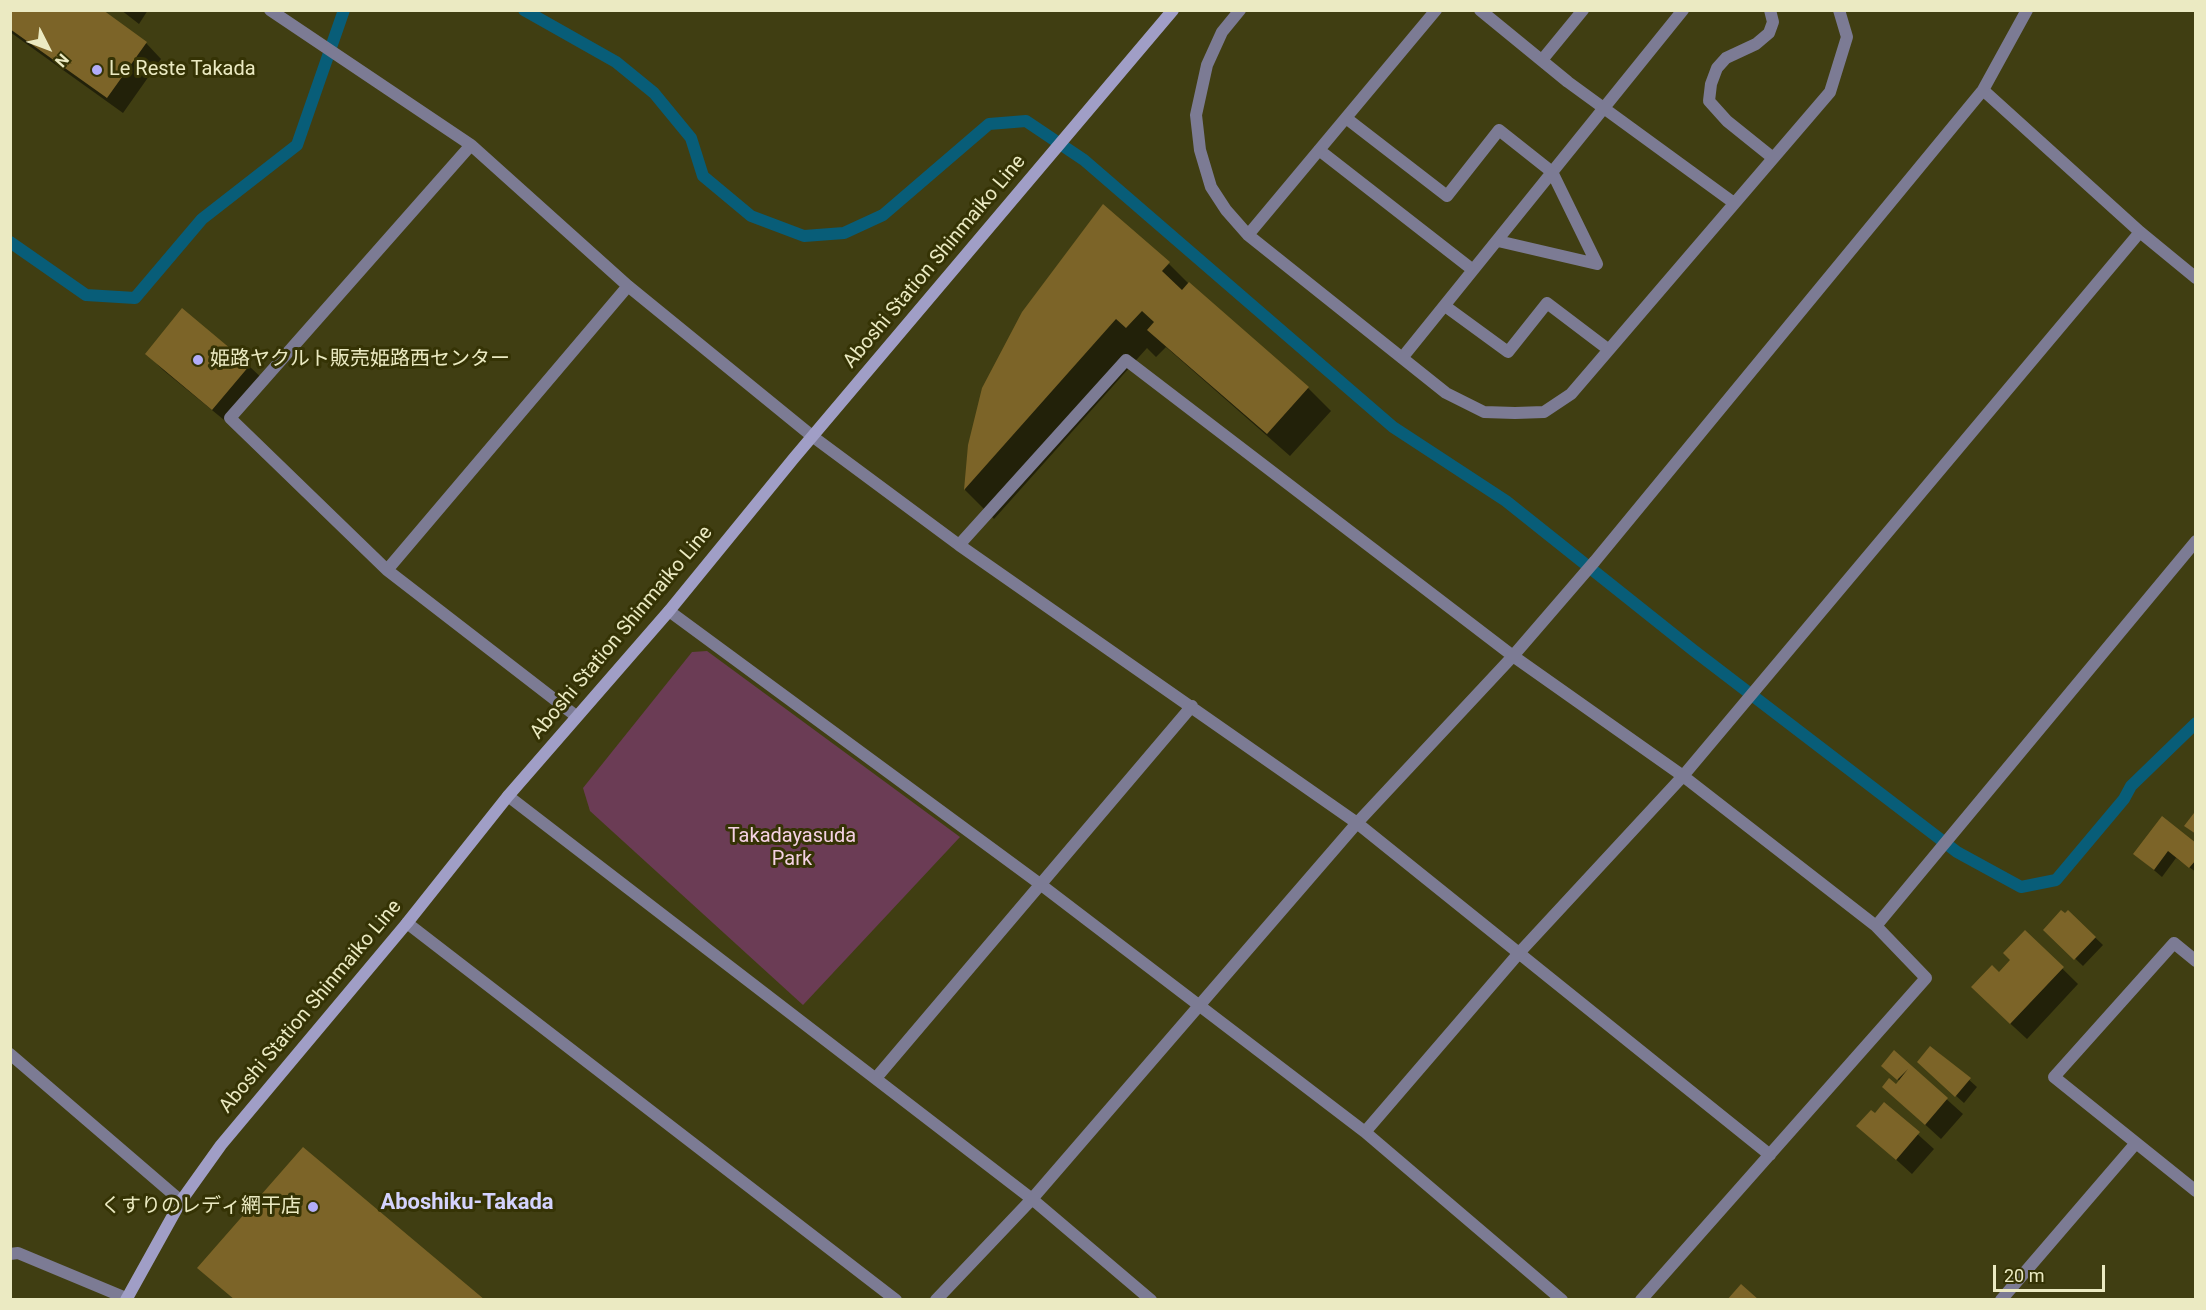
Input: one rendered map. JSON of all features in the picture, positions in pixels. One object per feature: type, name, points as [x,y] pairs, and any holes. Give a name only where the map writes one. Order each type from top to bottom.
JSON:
[{"type":"main road","name":"Aboshi Station Shinmaiko Line","points":[[126,1299],[181,1201],[221,1145],[407,923],[508,796],[669,611],[812,436],[1173,10]]},
{"type":"street","points":[[270,10],[471,145],[628,286],[812,436],[959,545],[1357,823],[1770,1155]]},
{"type":"street","points":[[1240,10],[1222,32],[1208,65],[1196,115],[1200,150],[1210,187],[1248,235],[1446,393],[1484,412],[1515,413],[1544,412],[1571,394],[1830,92],[1846,37],[1839,10]]},
{"type":"street","points":[[1248,235],[1436,10]]},
{"type":"street","points":[[1480,10],[1604,108],[1734,203]]},
{"type":"street","points":[[1542,60],[1583,10]]},
{"type":"street","points":[[1402,358],[1683,10]]},
{"type":"street","points":[[1770,10],[1773,22],[1769,33],[1756,44],[1726,58],[1717,68],[1711,84],[1709,102],[1727,121],[1773,158]]},
{"type":"street","points":[[936,1299],[1032,1199],[1357,823],[1513,656],[1596,561],[1983,90],[2027,10]]},
{"type":"street","points":[[1983,90],[2140,232],[2196,278]]},
{"type":"street","points":[[1346,118],[1447,196],[1499,130],[1552,172],[1597,264],[1498,241]]},
{"type":"street","points":[[471,145],[230,418],[387,570],[576,717]]},
{"type":"street","points":[[1319,150],[1473,270]]},
{"type":"street","points":[[1365,1132],[1519,953],[1683,776],[2140,232]]},
{"type":"street","points":[[387,570],[628,286]]},
{"type":"street","points":[[1445,306],[1508,352],[1547,303],[1609,350]]},
{"type":"street","points":[[959,545],[1126,360],[1513,656],[1683,776],[1876,926],[1926,978],[1641,1299]]},
{"type":"street","points":[[1876,926],[2196,541]]},
{"type":"street","points":[[669,611],[1040,884],[1198,1007],[1365,1132],[1562,1299]]},
{"type":"street","points":[[876,1078],[1192,706]]},
{"type":"street","points":[[508,796],[1032,1199],[1150,1299]]},
{"type":"street","points":[[407,923],[896,1299]]},
{"type":"street","points":[[2196,961],[2174,943],[2054,1077],[2196,1191]]},
{"type":"street","points":[[10,1054],[181,1201]]},
{"type":"street","points":[[2001,1299],[2136,1143]]},
{"type":"street","points":[[10,1254],[18,1253],[126,1299]]},
{"type":"green space","name":"Takadayasuda Park","points":[[707,651],[960,837],[803,1005],[590,811],[583,788],[692,652]]},
{"type":"building","name":"Le Reste Takada","points":[[10,10],[103,10],[147,42],[107,98],[10,29]]},
{"type":"building","points":[[1103,204],[1170,262],[1162,271],[1182,290],[1189,282],[1309,387],[1267,434],[1147,330],[1154,322],[1142,311],[1126,328],[1116,319],[964,490],[968,445],[982,388],[1022,312]]},
{"type":"building","name":"姫路ヤクルト販売姫路西センター","points":[[182,308],[250,365],[212,410],[145,354]]},
{"type":"building","points":[[2194,813],[2196,814],[2196,834],[2184,826]]},
{"type":"building","points":[[2162,816],[2196,843],[2196,860],[2189,868],[2168,851],[2154,870],[2133,854]]},
{"type":"building","points":[[2061,910],[2065,913],[2068,910],[2096,937],[2074,960],[2043,930]]},
{"type":"building","points":[[2025,930],[2064,967],[2010,1024],[1971,987],[1992,965],[1999,972],[2010,960],[2003,953]]},
{"type":"building","points":[[1930,1046],[1971,1078],[1955,1097],[1917,1062]]},
{"type":"building","points":[[1894,1050],[1948,1098],[1925,1125],[1882,1087],[1889,1078],[1896,1084],[1908,1069],[1897,1080],[1881,1066]]},
{"type":"building","points":[[1884,1102],[1920,1132],[1896,1160],[1856,1126],[1871,1110],[1875,1113]]},
{"type":"building","name":"くすりのレディ網干店","points":[[303,1147],[485,1300],[235,1300],[197,1268]]},
{"type":"building","points":[[1741,1284],[1759,1300],[1727,1300]]},
{"type":"waterway","points":[[10,242],[86,295],[135,298],[202,219],[297,145],[344,10]]},
{"type":"waterway","points":[[524,10],[616,62],[654,93],[691,138],[703,176],[751,216],[804,236],[844,233],[883,215],[989,124],[1026,121],[1084,160],[1393,427],[1506,501],[1693,650],[1957,852],[2021,887],[2056,880],[2124,799],[2131,786],[2196,723]]},
{"type":"place","name":"Le Reste Takada","points":[[97,70]]},
{"type":"place","name":"姫路ヤクルト販売姫路西センター","points":[[198,360]]},
{"type":"place","name":"くすりのレディ網干店","points":[[313,1207]]},
{"type":"district","name":"Aboshiku-Takada","points":[[467,1203]]}]
